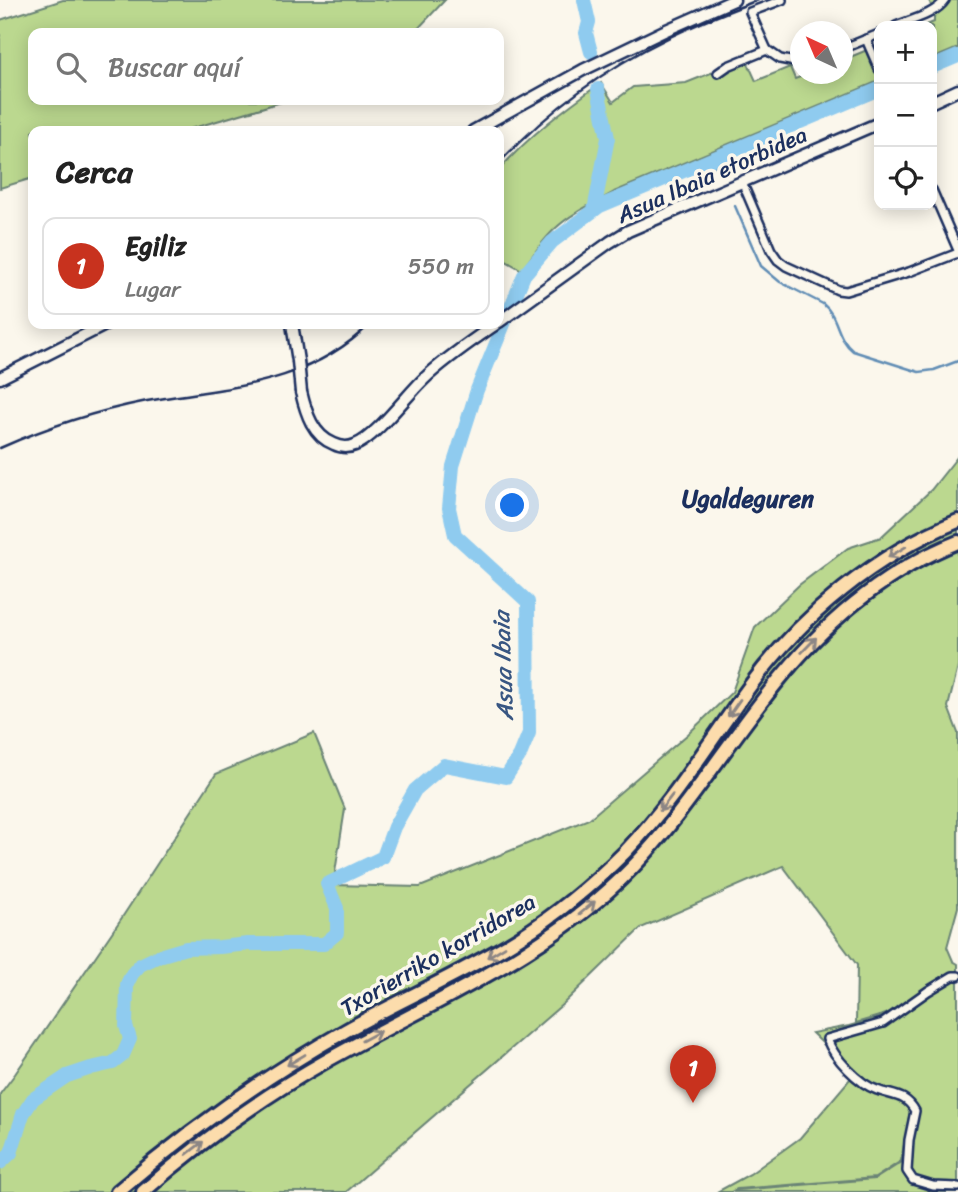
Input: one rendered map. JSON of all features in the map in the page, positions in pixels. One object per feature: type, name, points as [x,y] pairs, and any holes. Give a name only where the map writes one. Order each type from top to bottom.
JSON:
[{"type":"highway","name":"Txorierriko korridorea","points":[[117,1192],[191,1131],[266,1078],[364,1021],[487,957],[531,930],[575,897],[624,853],[659,813],[751,685],[804,624],[868,570],[905,547],[958,521]]},
{"type":"highway","name":"Txorierriko korridorea","points":[[143,1192],[201,1144],[275,1092],[336,1055],[495,971],[572,921],[606,892],[654,843],[695,793],[770,690],[817,637],[851,606],[886,580],[958,542]]},
{"type":"street","points":[[483,126],[593,65],[734,0]]},
{"type":"street","points":[[782,0],[750,12],[767,50],[780,59],[790,61]]},
{"type":"street","points":[[907,21],[935,9],[945,0]]},
{"type":"street","points":[[853,44],[874,36]]},
{"type":"street","points":[[866,39],[874,57]]},
{"type":"street","points":[[718,73],[767,50]]},
{"type":"street","points":[[937,100],[958,90]]},
{"type":"street","name":"Asua Ibaia etorbidea","points":[[504,319],[628,232],[874,125]]},
{"type":"street","points":[[742,182],[771,250],[778,260],[846,292],[897,276],[958,251],[937,202]]},
{"type":"street","points":[[0,378],[97,329]]},
{"type":"street","name":"Asua Ibaia etorbidea","points":[[293,329],[301,393],[308,416],[323,439],[340,447],[354,446],[371,435],[421,382],[490,329]]},
{"type":"street","points":[[958,976],[953,976],[928,991],[883,1023],[827,1039],[846,1067],[875,1090],[900,1096],[911,1102],[915,1111],[909,1140],[907,1171],[914,1180],[933,1186],[958,1187]]},
{"type":"green space","points":[[63,0],[445,0],[419,28],[28,28],[28,105],[271,105],[200,126],[28,126],[28,180],[0,188],[0,20]]},
{"type":"green space","points":[[929,0],[958,0],[958,48],[937,57],[937,21],[934,21]]},
{"type":"green space","points":[[874,47],[874,83],[614,192],[563,222],[543,242],[522,270],[504,260],[504,165],[547,124],[601,83],[613,102],[633,87],[686,83],[746,59],[756,81],[790,67],[790,84],[853,84],[853,56]]},
{"type":"green space","points":[[958,456],[958,667],[948,707],[958,733],[958,907],[947,947],[953,961],[958,964],[958,981],[955,979],[958,982],[958,1192],[733,1192],[875,1179],[902,1162],[912,1105],[878,1088],[840,1060],[812,1033],[849,1026],[887,1015],[930,994],[886,1014],[856,1023],[857,965],[783,866],[641,928],[564,1003],[346,1192],[0,1192],[0,1094],[121,919],[216,774],[314,733],[345,809],[333,885],[420,887],[589,819],[688,734],[732,692],[755,627],[799,585],[848,548],[881,537],[931,490]]},
{"type":"green space","points":[[855,1073],[877,1089],[911,1106],[901,1161],[875,1178],[717,1192],[750,1174],[800,1138]]},
{"type":"waterway","points":[[584,0],[589,22],[586,33],[591,52]]},
{"type":"waterway","name":"Asua Ibaia","points":[[937,65],[958,56]]},
{"type":"waterway","points":[[594,210],[608,138],[598,89]]},
{"type":"waterway","name":"Asua Ibaia","points":[[504,324],[524,275],[552,242],[600,206],[874,91]]},
{"type":"waterway","points":[[712,160],[721,175]]},
{"type":"waterway","points":[[735,206],[761,266],[780,282],[823,304],[832,315],[843,340],[853,351],[919,372],[934,370],[958,361]]},
{"type":"waterway","name":"Asua Ibaia","points":[[0,1163],[11,1153],[23,1114],[33,1099],[67,1076],[113,1063],[123,1055],[130,1039],[126,1026],[127,984],[140,965],[186,948],[248,944],[324,944],[337,933],[337,908],[327,884],[383,857],[394,827],[415,790],[444,765],[506,777],[520,755],[529,733],[528,602],[455,535],[449,508],[453,466],[477,390],[502,329]]},
{"type":"railway","points":[[504,158],[557,109],[621,63],[679,33],[758,0]]},
{"type":"railway","points":[[0,448],[109,410],[147,401],[237,387],[293,372],[346,345],[364,329]]},
{"type":"place","name":"Egiliz","points":[[693,1103]]},
{"type":"district","name":"Ugaldeguren","points":[[748,499]]}]
